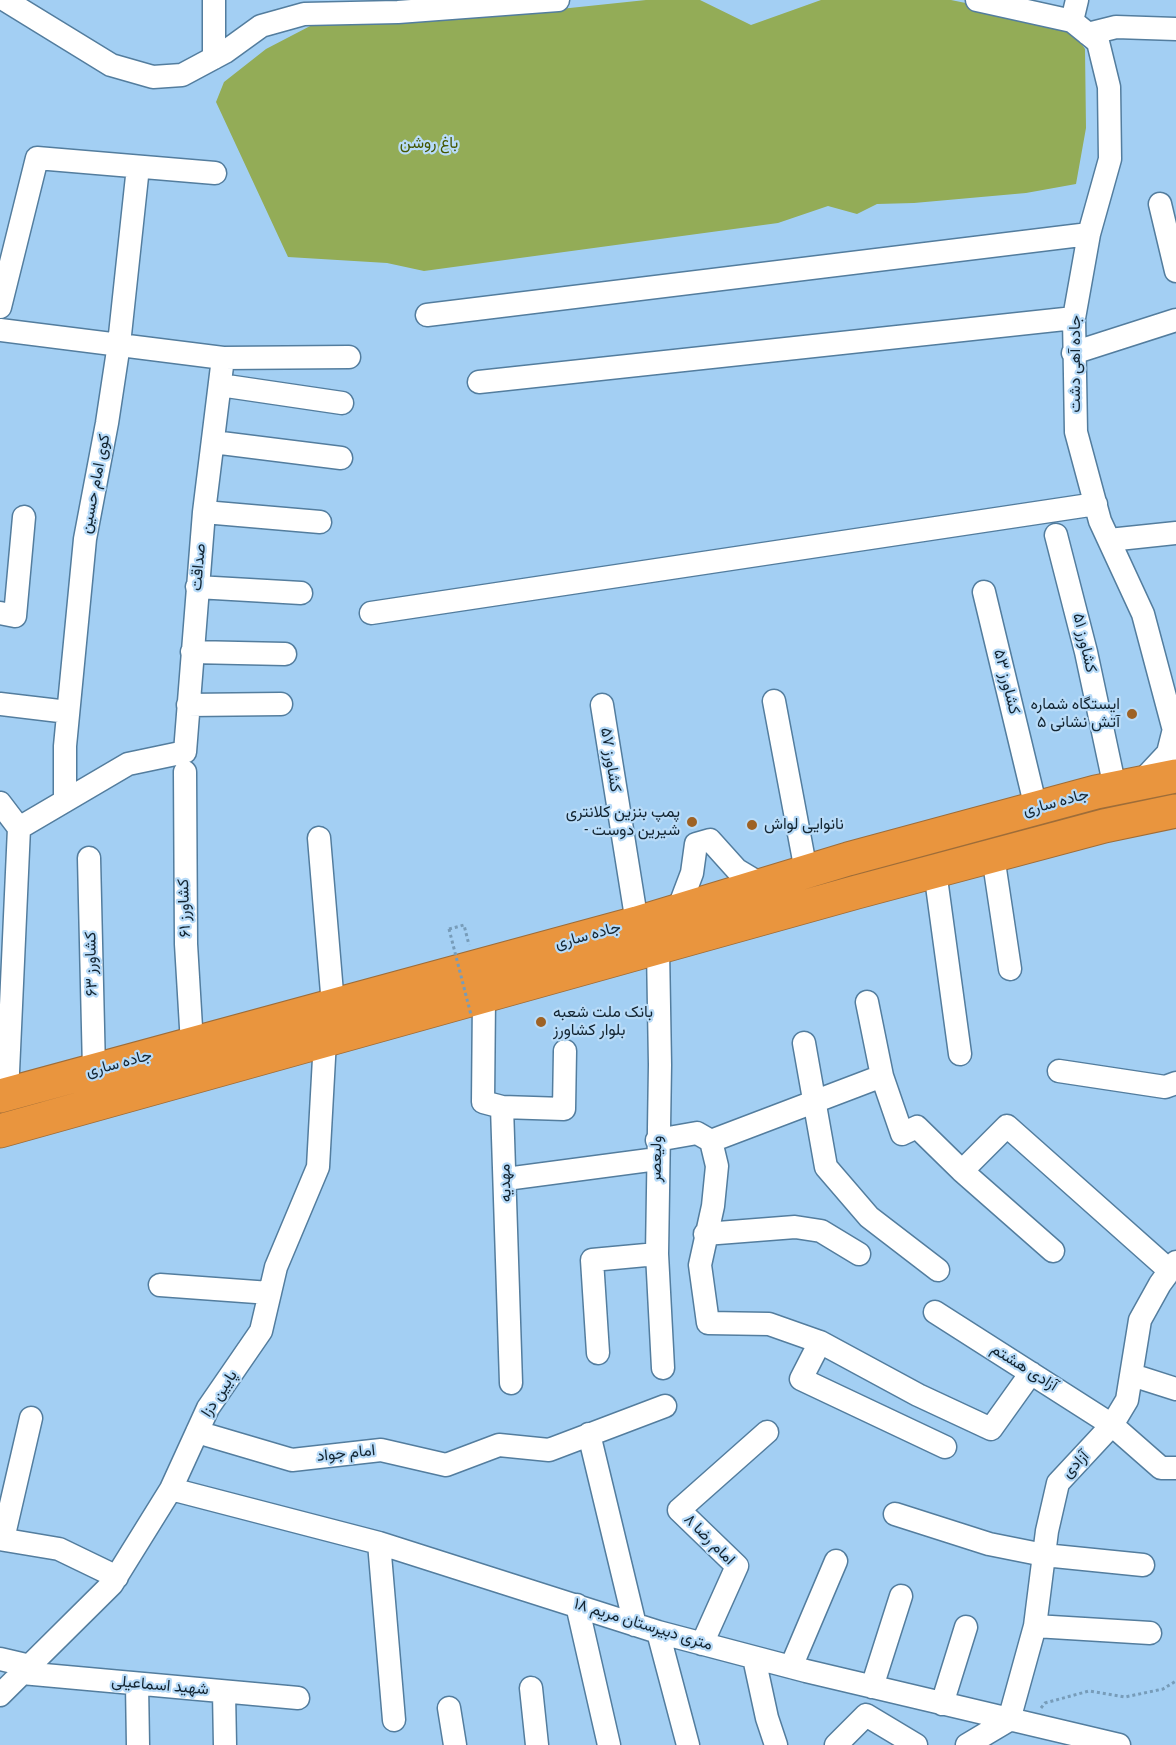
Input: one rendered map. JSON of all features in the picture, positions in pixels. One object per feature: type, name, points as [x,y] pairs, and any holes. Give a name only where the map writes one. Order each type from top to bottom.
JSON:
[{"type":"highway","name":"جاده ساری","points":[[4,1095],[637,922],[806,871],[1036,808],[1176,776]]},
{"type":"highway","name":"جاده ساری","points":[[0,1131],[325,1040],[478,1006],[658,949],[935,871],[1104,826],[1176,811]]},
{"type":"street","points":[[4,0],[111,65],[153,77],[182,75],[214,58],[261,26],[304,14],[410,11],[558,0]]},
{"type":"street","points":[[214,0],[214,58]]},
{"type":"street","points":[[977,0],[1116,27],[1176,29]]},
{"type":"street","name":"جاده آهی دشت","points":[[1079,18],[1098,42],[1109,87],[1110,159],[1089,234],[1074,318],[1076,432],[1096,504],[1109,540],[1143,614],[1174,736]]},
{"type":"street","points":[[0,307],[37,158],[214,173]]},
{"type":"street","name":"کوی امام حسین","points":[[65,801],[68,712],[85,539],[119,344],[138,167]]},
{"type":"street","points":[[1160,204],[1176,271]]},
{"type":"street","points":[[427,315],[1089,234]]},
{"type":"street","points":[[479,382],[1074,318]]},
{"type":"street","points":[[1073,352],[1176,320]]},
{"type":"street","points":[[0,330],[223,358],[349,357]]},
{"type":"street","name":"صداقت","points":[[65,801],[128,764],[184,752],[204,512],[223,358]]},
{"type":"street","points":[[220,385],[342,403]]},
{"type":"street","points":[[213,442],[341,458]]},
{"type":"street","points":[[371,613],[1096,504]]},
{"type":"street","points":[[204,512],[320,522]]},
{"type":"street","points":[[0,613],[15,616],[24,517]]},
{"type":"street","points":[[1109,540],[1176,533]]},
{"type":"street","name":"کشاورز ۵۱","points":[[1056,535],[1086,652],[1127,786]]},
{"type":"street","points":[[197,587],[301,593]]},
{"type":"street","name":"کشاورز ۵۳","points":[[984,592],[1036,808]]},
{"type":"street","points":[[192,652],[285,654]]},
{"type":"street","points":[[774,700],[806,871]]},
{"type":"street","points":[[0,704],[68,712]]},
{"type":"street","points":[[188,705],[281,704]]},
{"type":"street","name":"کشاورز ۵۷","points":[[602,705],[637,922]]},
{"type":"street","points":[[1127,786],[1168,753],[1174,736]]},
{"type":"street","name":"کشاورز ۶۱","points":[[185,772],[185,910],[192,1044]]},
{"type":"street","points":[[19,828],[65,801]]},
{"type":"street","points":[[0,803],[19,828],[6,938],[4,1095]]},
{"type":"street","points":[[319,838],[333,1005]]},
{"type":"street","points":[[678,910],[692,873],[696,844],[710,840],[737,870],[762,885]]},
{"type":"street","points":[[993,856],[1010,969]]},
{"type":"street","name":"کشاورز ۶۳","points":[[89,858],[94,1070]]},
{"type":"street","points":[[935,871],[960,1054]]},
{"type":"street","name":"ولیعصر","points":[[658,949],[660,1065],[657,1254],[663,1368]]},
{"type":"street","points":[[867,1002],[882,1076],[902,1134],[917,1127],[962,1171],[1053,1251]]},
{"type":"street","points":[[478,1006],[483,1102],[502,1107],[564,1109],[565,1051]]},
{"type":"street","name":"پایین دزا","points":[[0,1695],[117,1577],[171,1489],[208,1408],[261,1331],[276,1267],[318,1167],[325,1040]]},
{"type":"street","points":[[804,1043],[826,1167],[869,1217],[938,1270]]},
{"type":"street","points":[[1059,1071],[1165,1087],[1176,1083]]},
{"type":"street","points":[[711,1141],[882,1076]]},
{"type":"street","name":"مهدیه","points":[[502,1107],[511,1383]]},
{"type":"street","points":[[962,1171],[1006,1126],[1173,1266]]},
{"type":"street","points":[[506,1179],[657,1149],[697,1133],[711,1141],[717,1166],[713,1206],[700,1264],[708,1323],[769,1324],[820,1342],[918,1395],[991,1429],[1031,1373]]},
{"type":"street","points":[[705,1234],[795,1227],[821,1231],[859,1254]]},
{"type":"street","points":[[598,1353],[592,1260],[657,1254]]},
{"type":"street","name":"آزادی","points":[[1019,1723],[1044,1555],[1058,1483],[1112,1425],[1127,1400],[1140,1320],[1173,1266]]},
{"type":"street","points":[[160,1285],[270,1293]]},
{"type":"street","name":"آزادی هشتم","points":[[935,1312],[1112,1425],[1161,1468],[1176,1468]]},
{"type":"street","points":[[820,1342],[801,1379],[945,1447]]},
{"type":"street","points":[[1132,1376],[1176,1389]]},
{"type":"street","name":"امام جواد","points":[[197,1432],[292,1460],[381,1450],[446,1465],[499,1445],[549,1450],[665,1406]]},
{"type":"street","points":[[31,1418],[2,1539],[59,1549],[117,1577]]},
{"type":"street","name":"امام رضا ۸","points":[[702,1644],[737,1566],[679,1510],[767,1432]]},
{"type":"street","points":[[589,1434],[635,1625]]},
{"type":"street","name":"۱۸ متری دبیرستان مریم","points":[[171,1489],[379,1543],[635,1625],[702,1644],[1019,1723],[1119,1745]]},
{"type":"street","points":[[895,1514],[989,1544],[1044,1555],[1143,1565]]},
{"type":"street","points":[[379,1543],[394,1720]]},
{"type":"street","points":[[791,1667],[836,1561]]},
{"type":"street","points":[[872,1687],[901,1596]]},
{"type":"street","points":[[577,1605],[609,1745]]},
{"type":"street","points":[[1035,1626],[1150,1633]]},
{"type":"street","points":[[942,1704],[966,1627]]},
{"type":"street","points":[[658,1632],[688,1745]]},
{"type":"street","points":[[754,1658],[767,1718],[776,1745]]},
{"type":"street","name":"شهید اسماعیلی","points":[[0,1659],[26,1670],[137,1684],[298,1698]]},
{"type":"street","points":[[137,1684],[138,1745]]},
{"type":"street","points":[[531,1688],[537,1745]]},
{"type":"street","points":[[224,1692],[225,1745]]},
{"type":"street","points":[[449,1708],[455,1745]]},
{"type":"street","points":[[836,1745],[866,1715],[916,1745]]},
{"type":"street","points":[[967,1745],[1019,1723]]},
{"type":"path","points":[[464,925],[449,929],[478,1006]]},
{"type":"path","points":[[1019,1723],[1045,1703],[1089,1690],[1125,1697],[1163,1689],[1176,1681]]},
{"type":"green space","name":"باغ روشن","points":[[646,0],[700,0],[751,25],[821,0],[951,0],[1068,24],[1085,49],[1086,128],[1076,184],[1026,193],[877,204],[857,214],[828,206],[778,223],[424,271],[387,263],[288,257],[216,102],[224,82],[266,49],[314,24],[503,15]]},
{"type":"place","name":"ایستگاه شماره ۵ آتش نشانی","points":[[1132,714]]},
{"type":"place","name":"پمپ بنزین کلانتری - شیرین دوست","points":[[692,822]]},
{"type":"place","name":"نانوایی لواش","points":[[752,825]]},
{"type":"place","name":"بانک ملت شعبه بلوار کشاورز","points":[[541,1022]]}]
